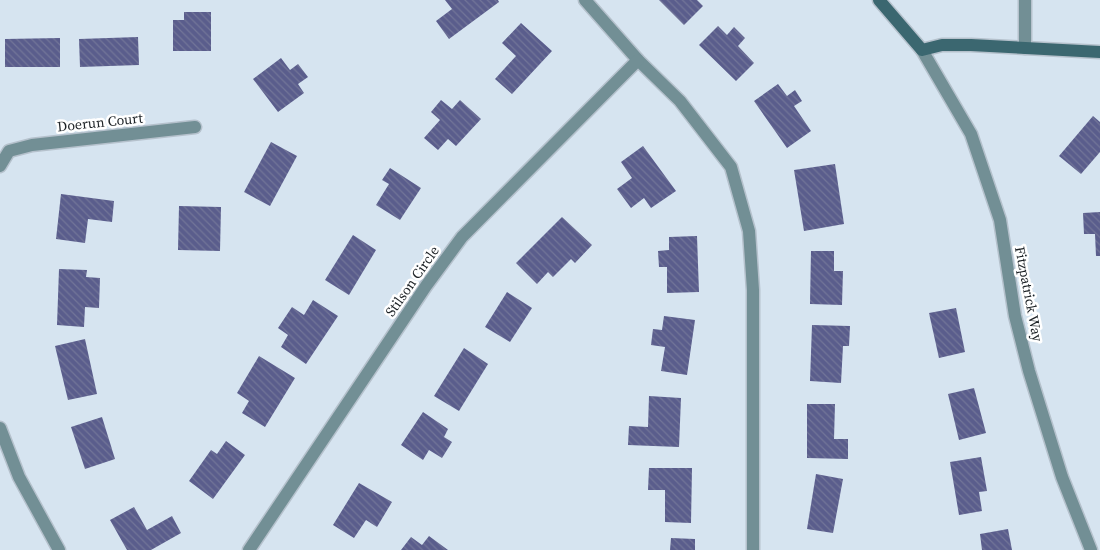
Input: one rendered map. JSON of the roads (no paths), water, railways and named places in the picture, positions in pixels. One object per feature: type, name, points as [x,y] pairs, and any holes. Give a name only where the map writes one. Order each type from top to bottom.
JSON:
[{"type":"street","points":[[584,0],[638,60],[680,102],[731,167],[748,231],[753,290],[753,550]]},
{"type":"street","points":[[879,0],[922,50],[942,45],[971,45],[1100,52]]},
{"type":"street","points":[[1025,0],[1025,48]]},
{"type":"street","name":"Fitzpatrick Way","points":[[922,50],[971,134],[1000,220],[1015,316],[1029,371],[1062,477],[1091,550]]},
{"type":"street","name":"Stilson Circle","points":[[251,550],[426,286],[462,237],[638,60]]},
{"type":"street","name":"Doerun Court","points":[[0,166],[9,151],[32,145],[195,127]]},
{"type":"street","points":[[0,428],[19,476],[59,550]]}]
